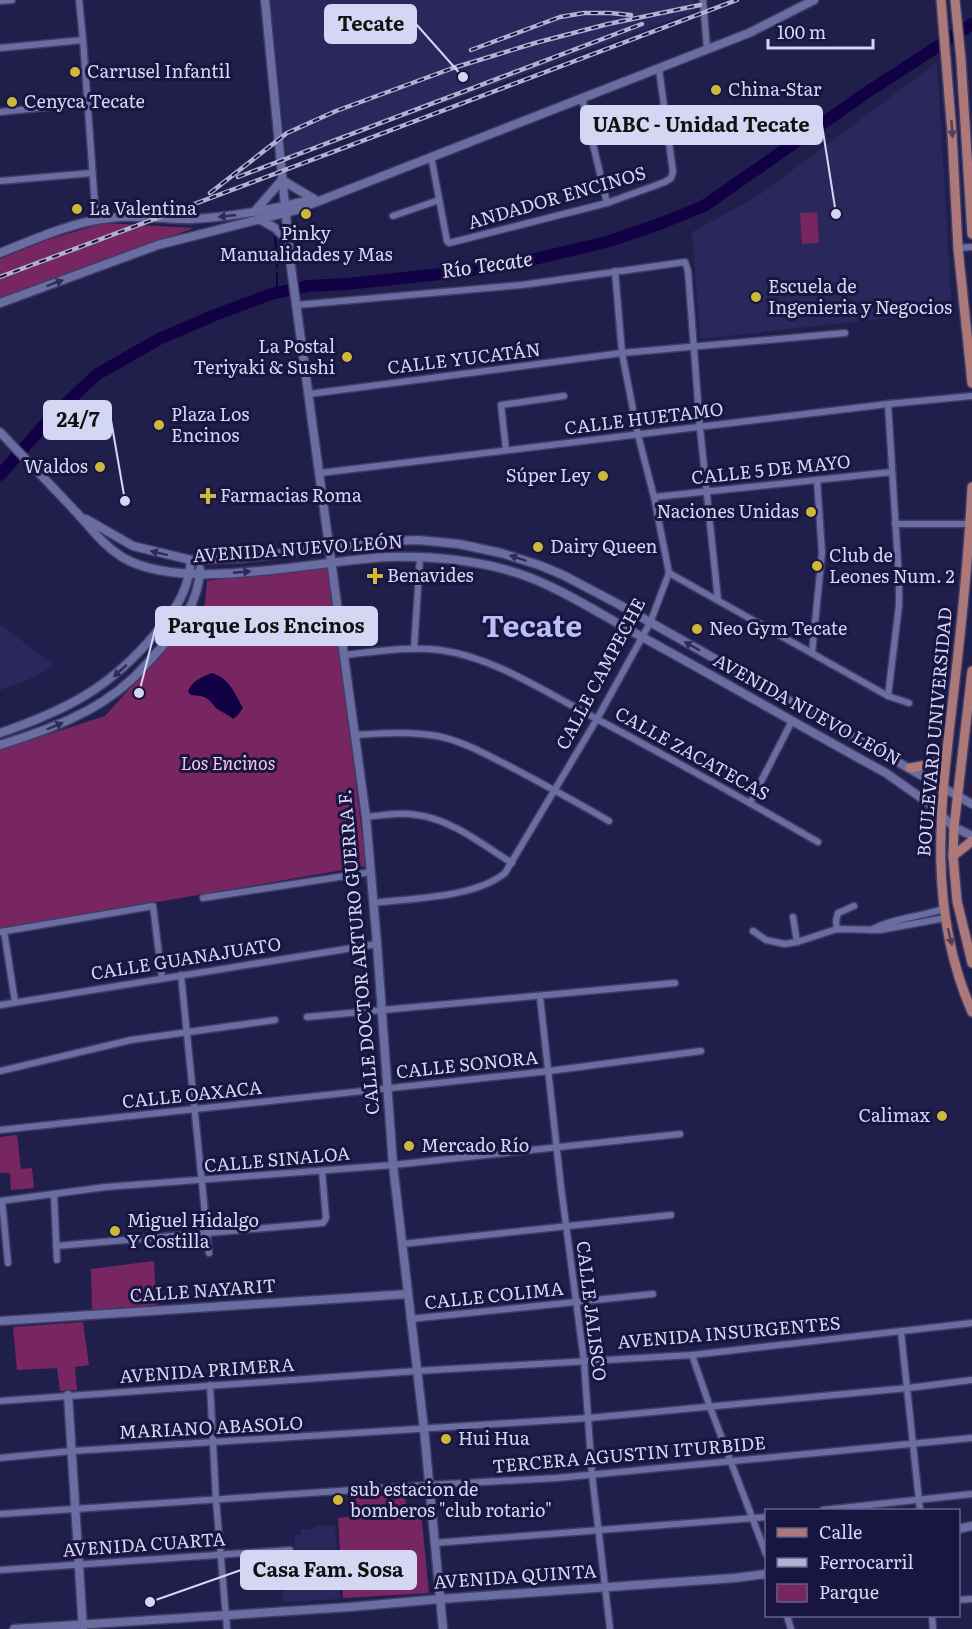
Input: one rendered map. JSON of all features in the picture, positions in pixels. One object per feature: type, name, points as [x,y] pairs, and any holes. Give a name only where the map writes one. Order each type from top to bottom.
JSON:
[{"type":"main road","points":[[941,0],[948,70],[958,248],[972,383]]},
{"type":"main road","points":[[955,0],[972,234]]},
{"type":"main road","name":"BOULEVARD UNIVERSIDAD","points":[[972,487],[968,555],[947,752],[940,860],[944,914],[958,970],[972,1012]]},
{"type":"main road","points":[[968,555],[972,576]]},
{"type":"main road","name":"BOULEVARD UNIVERSIDAD","points":[[972,671],[954,827],[953,856],[957,901],[972,963]]},
{"type":"main road","points":[[910,768],[932,764],[947,752]]},
{"type":"main road","points":[[953,856],[972,841]]},
{"type":"street","points":[[0,1],[12,0]]},
{"type":"street","points":[[79,0],[96,220]]},
{"type":"street","name":"CALLE DOCTOR ARTURO GUERRA F.","points":[[265,0],[291,267],[366,817],[393,1166],[424,1430],[443,1629]]},
{"type":"street","points":[[703,0],[707,49]]},
{"type":"street","points":[[0,303],[158,245],[327,196],[749,33],[814,0]]},
{"type":"street","points":[[0,48],[83,40]]},
{"type":"street","name":"ANDADOR ENCINOS","points":[[439,200],[447,241],[451,243],[607,203],[671,178],[659,69]]},
{"type":"street","points":[[582,98],[607,203]]},
{"type":"street","points":[[0,112],[87,103]]},
{"type":"street","points":[[393,216],[439,200],[431,156]]},
{"type":"street","points":[[0,181],[92,173]]},
{"type":"street","points":[[257,216],[282,180],[314,199]]},
{"type":"street","points":[[285,210],[327,196]]},
{"type":"street","points":[[0,253],[48,234],[96,220],[123,217],[192,219],[257,216],[275,228],[288,241]]},
{"type":"street","points":[[958,248],[972,247]]},
{"type":"street","points":[[297,305],[522,285],[685,262],[688,271],[699,428],[718,600]]},
{"type":"street","points":[[615,271],[622,353],[669,573],[888,696],[909,703]]},
{"type":"street","name":"CALLE YUCATÁN","points":[[309,394],[622,353],[845,333]]},
{"type":"street","points":[[506,450],[501,405],[564,396]]},
{"type":"street","name":"CALLE HUETAMO","points":[[320,473],[888,404],[972,396]]},
{"type":"street","points":[[888,404],[899,579],[888,696]]},
{"type":"street","points":[[0,432],[78,514]]},
{"type":"street","name":"CALLE 5 DE MAYO","points":[[654,497],[892,472]]},
{"type":"street","points":[[812,653],[822,553],[817,480]]},
{"type":"street","name":"AVENIDA NUEVO LEÓN","points":[[78,514],[133,546],[195,560],[241,558],[329,547],[418,540],[481,548],[539,565],[650,623],[972,804]]},
{"type":"street","name":"AVENIDA NUEVO LEÓN","points":[[78,514],[100,541],[123,558],[152,568],[195,574],[388,557],[420,557],[468,562],[534,579],[886,773],[927,802],[954,827],[972,836]]},
{"type":"street","points":[[895,524],[970,524]]},
{"type":"street","points":[[414,649],[420,557]]},
{"type":"street","points":[[0,745],[59,725],[82,714],[132,680],[168,641],[186,616],[195,598],[195,560]]},
{"type":"street","name":"CALLE CAMPECHE","points":[[374,903],[480,888],[505,873],[597,719],[650,623],[669,573]]},
{"type":"street","points":[[0,733],[66,708],[112,678],[142,649],[177,608],[195,574]]},
{"type":"street","name":"CALLE ZACATECAS","points":[[344,655],[414,649],[440,650],[495,666],[597,719],[818,842]]},
{"type":"street","points":[[750,803],[792,722]]},
{"type":"street","points":[[18,727],[21,738]]},
{"type":"street","points":[[355,735],[417,733],[443,737],[473,747],[609,821]]},
{"type":"street","points":[[366,817],[395,813],[418,815],[435,820],[512,863]]},
{"type":"street","points":[[203,898],[371,872]]},
{"type":"street","points":[[15,1002],[2,931],[153,906],[162,978]]},
{"type":"street","points":[[837,929],[838,913],[854,906]]},
{"type":"street","points":[[753,931],[758,936],[785,944],[837,929],[871,930],[888,923],[944,914]]},
{"type":"street","points":[[793,917],[797,942]]},
{"type":"street","name":"CALLE GUANAJUATO","points":[[0,1005],[377,944]]},
{"type":"street","points":[[181,975],[209,1253]]},
{"type":"street","points":[[307,1017],[675,983]]},
{"type":"street","name":"CALLE JALISCO","points":[[540,997],[566,1228],[584,1361],[592,1475],[610,1629]]},
{"type":"street","points":[[0,1071],[131,1040],[188,1034],[275,1020]]},
{"type":"street","name":"CALLE SONORA","points":[[387,1089],[700,1051]]},
{"type":"street","name":"CALLE OAXACA","points":[[0,1130],[387,1089]]},
{"type":"street","name":"CALLE SINALOA","points":[[1,1201],[106,1187],[393,1166],[680,1134]]},
{"type":"street","points":[[56,1246],[321,1223],[326,1218],[322,1172]]},
{"type":"street","points":[[54,1195],[57,1260]]},
{"type":"street","points":[[1,1201],[8,1263]]},
{"type":"street","points":[[402,1244],[671,1215]]},
{"type":"street","name":"CALLE NAYARIT","points":[[0,1321],[408,1294]]},
{"type":"street","name":"CALLE COLIMA","points":[[410,1319],[653,1294]]},
{"type":"street","name":"AVENIDA INSURGENTES","points":[[416,1371],[692,1355],[972,1323]]},
{"type":"street","points":[[900,1332],[920,1509]]},
{"type":"street","points":[[692,1355],[765,1551]]},
{"type":"street","name":"AVENIDA PRIMERA","points":[[0,1401],[416,1371]]},
{"type":"street","name":"MARIANO ABASOLO","points":[[0,1458],[72,1451],[589,1418],[972,1380]]},
{"type":"street","points":[[210,1385],[216,1500],[227,1629]]},
{"type":"street","points":[[68,1395],[83,1626]]},
{"type":"street","name":"TERCERA AGUSTIN ITURBIDE","points":[[0,1514],[592,1475],[972,1438]]},
{"type":"street","points":[[833,1509],[972,1494]]},
{"type":"street","points":[[434,1543],[765,1517]]},
{"type":"street","name":"AVENIDA CUARTA","points":[[0,1570],[290,1550]]},
{"type":"street","name":"AVENIDA QUINTA","points":[[14,1629],[226,1616],[765,1574]]},
{"type":"shaded area","points":[[270,0],[694,0],[695,11],[287,159]]},
{"type":"shaded area","points":[[937,62],[952,311],[700,339],[692,232],[758,196]]},
{"type":"shaded area","points":[[0,624],[52,664],[51,668],[0,690]]},
{"type":"shaded area","points":[[212,673],[227,682],[243,708],[233,719],[206,698],[191,695],[188,692],[194,682]]},
{"type":"shaded area","points":[[335,1525],[340,1599],[283,1602],[281,1560],[290,1559],[291,1556],[296,1555],[294,1535],[301,1535],[301,1530],[315,1529],[315,1526]]},
{"type":"green space","points":[[817,212],[819,243],[802,244],[800,213]]},
{"type":"green space","points":[[104,223],[194,228],[0,298],[0,259],[47,240]]},
{"type":"green space","name":"Los Encinos","points":[[329,566],[366,866],[0,929],[0,750],[105,716],[205,604],[207,581]]},
{"type":"green space","points":[[17,1135],[21,1169],[32,1168],[34,1188],[11,1190],[10,1173],[0,1173],[0,1137]]},
{"type":"green space","points":[[154,1261],[156,1305],[92,1310],[91,1269]]},
{"type":"green space","points":[[83,1322],[89,1365],[75,1367],[77,1390],[60,1391],[57,1368],[17,1370],[13,1327]]},
{"type":"green space","points":[[405,1495],[407,1513],[421,1512],[429,1593],[343,1598],[338,1518],[354,1516],[353,1497]]},
{"type":"waterway","name":"Río Tecate","points":[[0,475],[45,424],[96,375],[159,339],[271,294],[308,286],[459,272],[535,259],[610,241],[662,223],[704,206],[866,93],[972,24]]},
{"type":"waterway","points":[[275,232],[277,267]]},
{"type":"waterway","points":[[277,273],[277,292]]},
{"type":"railway","points":[[0,277],[737,0]]},
{"type":"railway","points":[[210,193],[287,133],[336,111],[453,68],[535,43],[608,24],[700,5]]},
{"type":"railway","points":[[471,50],[560,17],[584,13],[631,15]]},
{"type":"railway","points":[[238,177],[642,24]]},
{"type":"place","name":"Carrusel Infantil","points":[[75,72]]},
{"type":"place","name":"Tecate","points":[[463,77]]},
{"type":"place","name":"China-Star","points":[[716,90]]},
{"type":"place","name":"Cenyca Tecate","points":[[12,102]]},
{"type":"place","name":"La Valentina","points":[[77,209]]},
{"type":"place","name":"Pinky Manualidades y Mas","points":[[306,214]]},
{"type":"place","name":"UABC - Unidad Tecate","points":[[836,214]]},
{"type":"place","name":"Escuela de Ingenieria y Negocios","points":[[756,297]]},
{"type":"place","name":"La Postal Teriyaki & Sushi","points":[[347,357]]},
{"type":"place","name":"Plaza Los Encinos","points":[[159,425]]},
{"type":"place","name":"Waldos","points":[[100,467]]},
{"type":"place","name":"Súper Ley","points":[[603,476]]},
{"type":"place","name":"Farmacias Roma","points":[[208,496]]},
{"type":"place","name":"24/7","points":[[125,501]]},
{"type":"place","name":"Naciones Unidas","points":[[811,512]]},
{"type":"place","name":"Dairy Queen","points":[[538,547]]},
{"type":"place","name":"Club de Leones Num. 2","points":[[817,566]]},
{"type":"place","name":"Benavides","points":[[375,576]]},
{"type":"place","name":"Neo Gym Tecate","points":[[697,629]]},
{"type":"place","name":"Parque Los Encinos","points":[[139,693]]},
{"type":"place","name":"Calimax","points":[[942,1116]]},
{"type":"place","name":"Mercado Río","points":[[409,1146]]},
{"type":"place","name":"Miguel Hidalgo Y Costilla","points":[[115,1231]]},
{"type":"place","name":"Hui Hua","points":[[446,1439]]},
{"type":"place","name":"sub estacion de bomberos \"club rotario\"","points":[[338,1500]]},
{"type":"place","name":"Casa Fam. Sosa","points":[[150,1602]]},
{"type":"district","name":"Tecate","points":[[532,627]]}]
